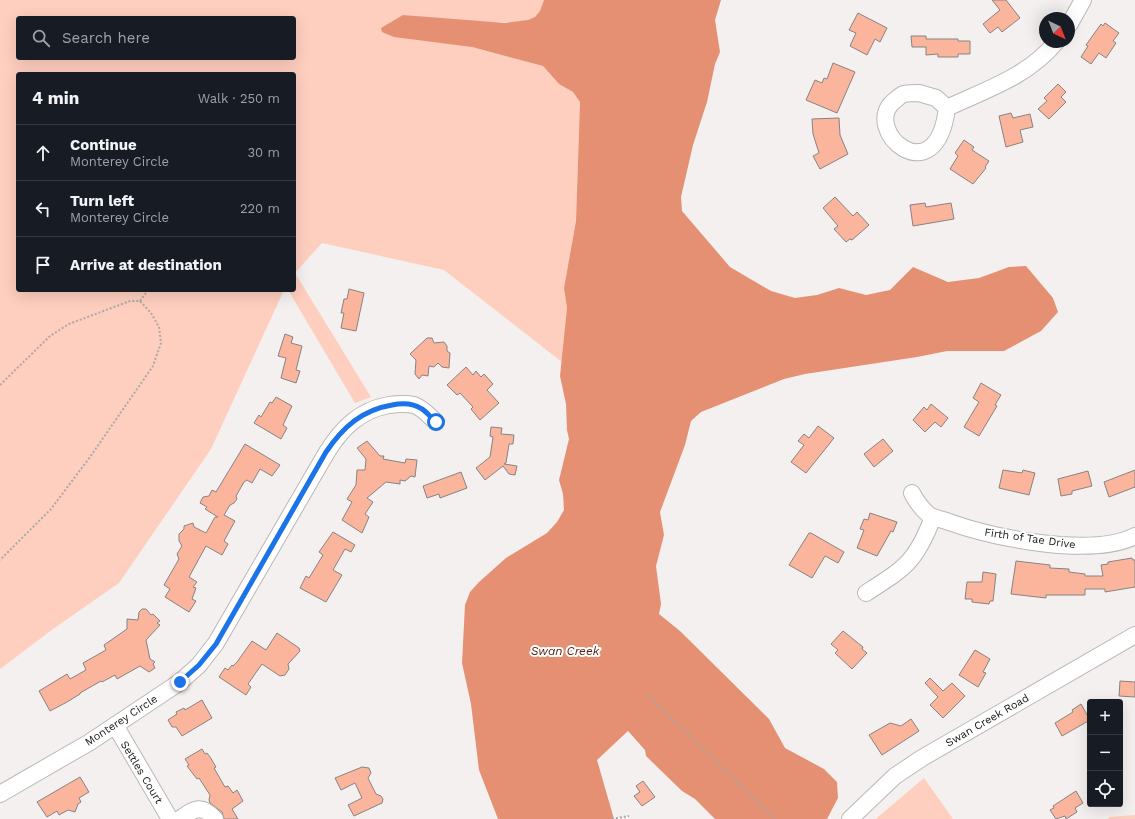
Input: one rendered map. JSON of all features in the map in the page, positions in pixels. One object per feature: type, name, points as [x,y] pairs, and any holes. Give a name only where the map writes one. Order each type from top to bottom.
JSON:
[{"type":"street","points":[[1075,14],[1083,0]]},
{"type":"street","points":[[947,108],[1010,79],[1043,56],[1050,48]]},
{"type":"street","name":"Monterey Circle","points":[[0,794],[115,725],[180,682],[199,665],[210,652],[326,452],[345,428],[367,412],[380,407],[398,404],[414,405],[422,409],[436,422]]},
{"type":"street","name":"Firth of Tae Drive","points":[[912,493],[919,505],[933,517],[994,536],[1054,543],[1106,545],[1135,536]]},
{"type":"street","points":[[866,593],[902,569],[915,555],[933,517]]},
{"type":"street","name":"Swan Creek Road","points":[[850,819],[895,776],[922,758],[1135,635]]},
{"type":"street","name":"Settles Court","points":[[115,725],[170,819]]},
{"type":"street","points":[[180,819],[197,808],[203,809],[215,819]]},
{"type":"path","points":[[0,385],[50,336],[69,324],[130,302],[140,301],[147,292]]},
{"type":"path","points":[[0,560],[51,509],[90,457],[153,366],[162,343],[160,327],[140,301]]},
{"type":"path","points":[[648,695],[774,819]]},
{"type":"path","points":[[612,819],[629,816]]},
{"type":"shaded area","points":[[0,0],[544,0],[536,17],[512,22],[451,20],[403,15],[472,47],[543,66],[559,84],[573,92],[580,102],[576,221],[564,288],[567,308],[562,362],[444,270],[322,243],[296,272],[296,72],[16,72],[16,292],[283,292],[211,449],[119,583],[53,629],[0,669]]},
{"type":"shaded area","points":[[296,275],[371,397],[355,403],[289,292],[296,292]]},
{"type":"shaded area","points":[[924,778],[953,819],[876,819],[878,817]]},
{"type":"shaded area","points":[[1135,815],[1135,819],[1108,819],[1109,817]]},
{"type":"water","name":"Swan Creek","points":[[544,0],[721,0],[715,20],[720,52],[715,64],[707,102],[693,145],[681,197],[682,211],[730,267],[771,291],[795,298],[817,295],[839,288],[866,295],[890,290],[913,267],[948,282],[979,278],[1009,267],[1026,266],[1053,298],[1058,312],[1041,331],[1004,351],[947,351],[805,374],[784,379],[701,412],[691,421],[685,445],[660,512],[664,535],[656,566],[661,604],[659,614],[680,631],[769,719],[785,748],[824,769],[837,782],[838,798],[827,819],[715,819],[695,799],[682,791],[646,756],[645,750],[628,731],[597,760],[614,819],[498,819],[479,770],[471,704],[462,663],[465,605],[470,592],[479,582],[506,558],[547,533],[557,522],[564,510],[563,494],[559,480],[569,439],[567,430],[566,404],[560,376],[567,308],[564,288],[576,221],[580,102],[573,92],[559,84],[543,66],[472,47],[394,37],[382,32],[381,28],[403,15],[505,23],[528,20],[535,17],[540,11]]},
{"type":"building","points":[[992,0],[1006,0],[1020,18],[1002,32],[998,27],[990,33],[983,24],[1000,10]]},
{"type":"building","points":[[858,13],[887,28],[880,42],[875,39],[867,55],[850,46],[856,33],[849,30]]},
{"type":"building","points":[[1105,23],[1119,33],[1113,41],[1116,43],[1106,58],[1099,53],[1091,64],[1081,57],[1088,46],[1086,45],[1101,24],[1103,26]]},
{"type":"building","points":[[911,36],[926,36],[926,39],[958,39],[958,41],[970,41],[970,54],[958,54],[958,57],[938,57],[938,54],[926,55],[926,47],[912,47]]},
{"type":"building","points":[[833,63],[855,72],[837,113],[806,100],[815,80],[822,83],[824,78],[827,79]]},
{"type":"building","points":[[1058,84],[1066,92],[1061,97],[1066,102],[1049,119],[1038,109],[1047,101],[1044,98]]},
{"type":"building","points":[[1011,113],[1013,118],[1030,114],[1033,127],[1020,130],[1023,142],[1006,147],[999,116]]},
{"type":"building","points":[[839,118],[840,135],[848,154],[820,169],[813,156],[819,153],[813,134],[812,119]]},
{"type":"building","points":[[964,140],[974,147],[972,150],[989,161],[985,167],[986,168],[973,184],[950,169],[958,156],[955,153]]},
{"type":"building","points":[[835,197],[853,216],[857,212],[869,225],[852,240],[850,239],[846,242],[834,229],[838,226],[823,208]]},
{"type":"building","points":[[925,203],[926,207],[951,203],[954,219],[913,226],[910,205]]},
{"type":"building","points":[[349,289],[364,293],[356,331],[341,328],[344,313],[341,313],[344,299],[347,299]]},
{"type":"building","points":[[285,334],[293,337],[291,343],[302,346],[296,370],[300,371],[296,383],[281,378],[286,358],[278,356]]},
{"type":"building","points":[[427,338],[432,338],[434,343],[444,342],[447,346],[447,351],[450,353],[449,368],[442,367],[438,363],[434,367],[429,366],[428,376],[422,375],[419,379],[415,374],[416,360],[410,354]]},
{"type":"building","points":[[466,367],[473,375],[476,371],[481,377],[484,374],[493,384],[487,390],[499,403],[480,420],[471,409],[473,407],[460,393],[457,395],[447,385]]},
{"type":"building","points":[[981,383],[1001,395],[995,405],[997,406],[979,436],[964,427],[979,402],[973,398]]},
{"type":"building","points":[[276,397],[292,406],[283,425],[287,428],[281,439],[254,423],[259,415],[261,417],[270,402],[272,403]]},
{"type":"building","points":[[931,404],[948,418],[941,427],[935,422],[925,432],[913,420],[924,407],[927,410]]},
{"type":"building","points":[[818,426],[834,438],[806,473],[791,462],[804,445],[798,441],[804,434],[809,438]]},
{"type":"building","points":[[491,427],[502,428],[501,434],[514,435],[513,444],[509,444],[506,463],[504,464],[517,466],[515,475],[509,474],[503,466],[485,480],[476,468],[490,457],[493,437],[490,436]]},
{"type":"building","points":[[883,439],[893,451],[874,467],[864,454]]},
{"type":"building","points":[[367,441],[380,456],[384,456],[383,459],[405,463],[406,459],[417,460],[415,477],[411,476],[405,481],[400,480],[400,484],[386,482],[367,498],[373,502],[365,514],[369,517],[362,533],[342,520],[352,502],[347,499],[356,485],[357,470],[365,470],[366,459],[357,448]]},
{"type":"building","points":[[245,444],[280,465],[272,476],[260,469],[252,483],[247,480],[244,482],[236,496],[237,499],[230,505],[224,515],[235,521],[224,541],[228,544],[222,555],[206,546],[189,577],[197,582],[193,587],[196,588],[192,599],[196,601],[189,612],[165,597],[170,589],[164,585],[179,559],[177,554],[182,546],[179,541],[179,534],[184,529],[184,526],[193,523],[194,527],[206,533],[215,517],[218,517],[205,509],[207,507],[200,503],[203,497],[209,496],[212,490],[216,492]]},
{"type":"building","points":[[1003,470],[1022,473],[1023,470],[1035,473],[1029,495],[999,488]]},
{"type":"building","points":[[1135,470],[1135,487],[1109,497],[1104,482]]},
{"type":"building","points":[[1088,471],[1092,486],[1072,491],[1072,494],[1061,496],[1058,479]]},
{"type":"building","points":[[461,472],[467,488],[440,498],[439,494],[427,498],[423,486]]},
{"type":"building","points":[[870,513],[897,522],[893,532],[891,531],[877,556],[857,548],[864,530],[860,529],[864,519],[868,520]]},
{"type":"building","points":[[333,532],[355,545],[351,552],[345,549],[333,570],[342,575],[326,602],[300,588],[306,576],[309,578],[323,555],[319,552]]},
{"type":"building","points":[[809,533],[844,552],[838,563],[825,556],[812,578],[789,565]]},
{"type":"building","points":[[1132,558],[1135,560],[1135,587],[1105,592],[1105,589],[1085,589],[1085,595],[1046,595],[1046,598],[1011,594],[1016,561],[1050,565],[1050,568],[1069,569],[1069,572],[1085,574],[1085,576],[1103,576],[1101,565],[1108,564],[1108,562]]},
{"type":"building","points":[[983,572],[996,574],[993,601],[990,601],[989,604],[972,602],[972,599],[965,599],[967,582],[982,582]]},
{"type":"building","points":[[142,609],[146,609],[151,615],[153,614],[160,621],[157,623],[160,625],[146,640],[150,659],[155,662],[153,664],[155,668],[149,672],[140,666],[117,679],[115,675],[102,682],[101,681],[50,711],[39,691],[67,674],[70,679],[86,670],[83,663],[106,650],[104,645],[127,629],[127,619],[138,620],[139,612]]},
{"type":"building","points":[[843,631],[863,647],[862,649],[867,653],[852,669],[835,653],[838,650],[831,644]]},
{"type":"building","points":[[277,633],[299,648],[300,651],[288,664],[289,669],[285,675],[280,676],[262,664],[248,684],[251,687],[246,695],[219,677],[225,668],[228,670],[237,662],[252,641],[266,650]]},
{"type":"building","points":[[975,650],[990,659],[983,672],[986,673],[978,687],[959,675]]},
{"type":"building","points":[[930,678],[943,691],[952,683],[965,696],[943,718],[930,705],[938,697],[925,683]]},
{"type":"building","points":[[1120,681],[1135,682],[1135,697],[1119,696]]},
{"type":"building","points":[[202,700],[212,718],[182,736],[176,727],[172,727],[168,720],[177,714],[176,712],[184,708],[185,710]]},
{"type":"building","points":[[1081,704],[1087,715],[1087,722],[1062,736],[1055,723],[1073,712],[1072,710]]},
{"type":"building","points":[[911,719],[919,731],[882,755],[869,735],[890,723],[901,726]]},
{"type":"building","points":[[202,749],[205,754],[207,753],[210,757],[216,767],[214,768],[225,787],[228,786],[233,793],[237,790],[243,801],[232,809],[238,819],[224,819],[222,812],[210,803],[210,795],[199,778],[197,779],[187,766],[189,765],[185,759]]},
{"type":"building","points":[[362,767],[369,768],[371,773],[368,778],[376,794],[381,796],[383,799],[382,803],[354,816],[348,805],[362,798],[355,783],[341,790],[335,778]]},
{"type":"building","points":[[80,777],[89,792],[79,798],[81,802],[78,804],[75,812],[68,810],[59,815],[57,811],[47,817],[37,802]]},
{"type":"building","points":[[643,781],[655,797],[642,806],[634,796],[640,792],[636,786]]},
{"type":"building","points":[[1076,791],[1083,803],[1075,808],[1077,812],[1066,819],[1065,816],[1056,819],[1050,810],[1054,808],[1053,806]]},
{"type":"route","points":[[180,682],[199,665],[216,644],[326,452],[345,428],[360,415],[380,407],[398,404],[414,405],[422,409],[436,422]]}]
